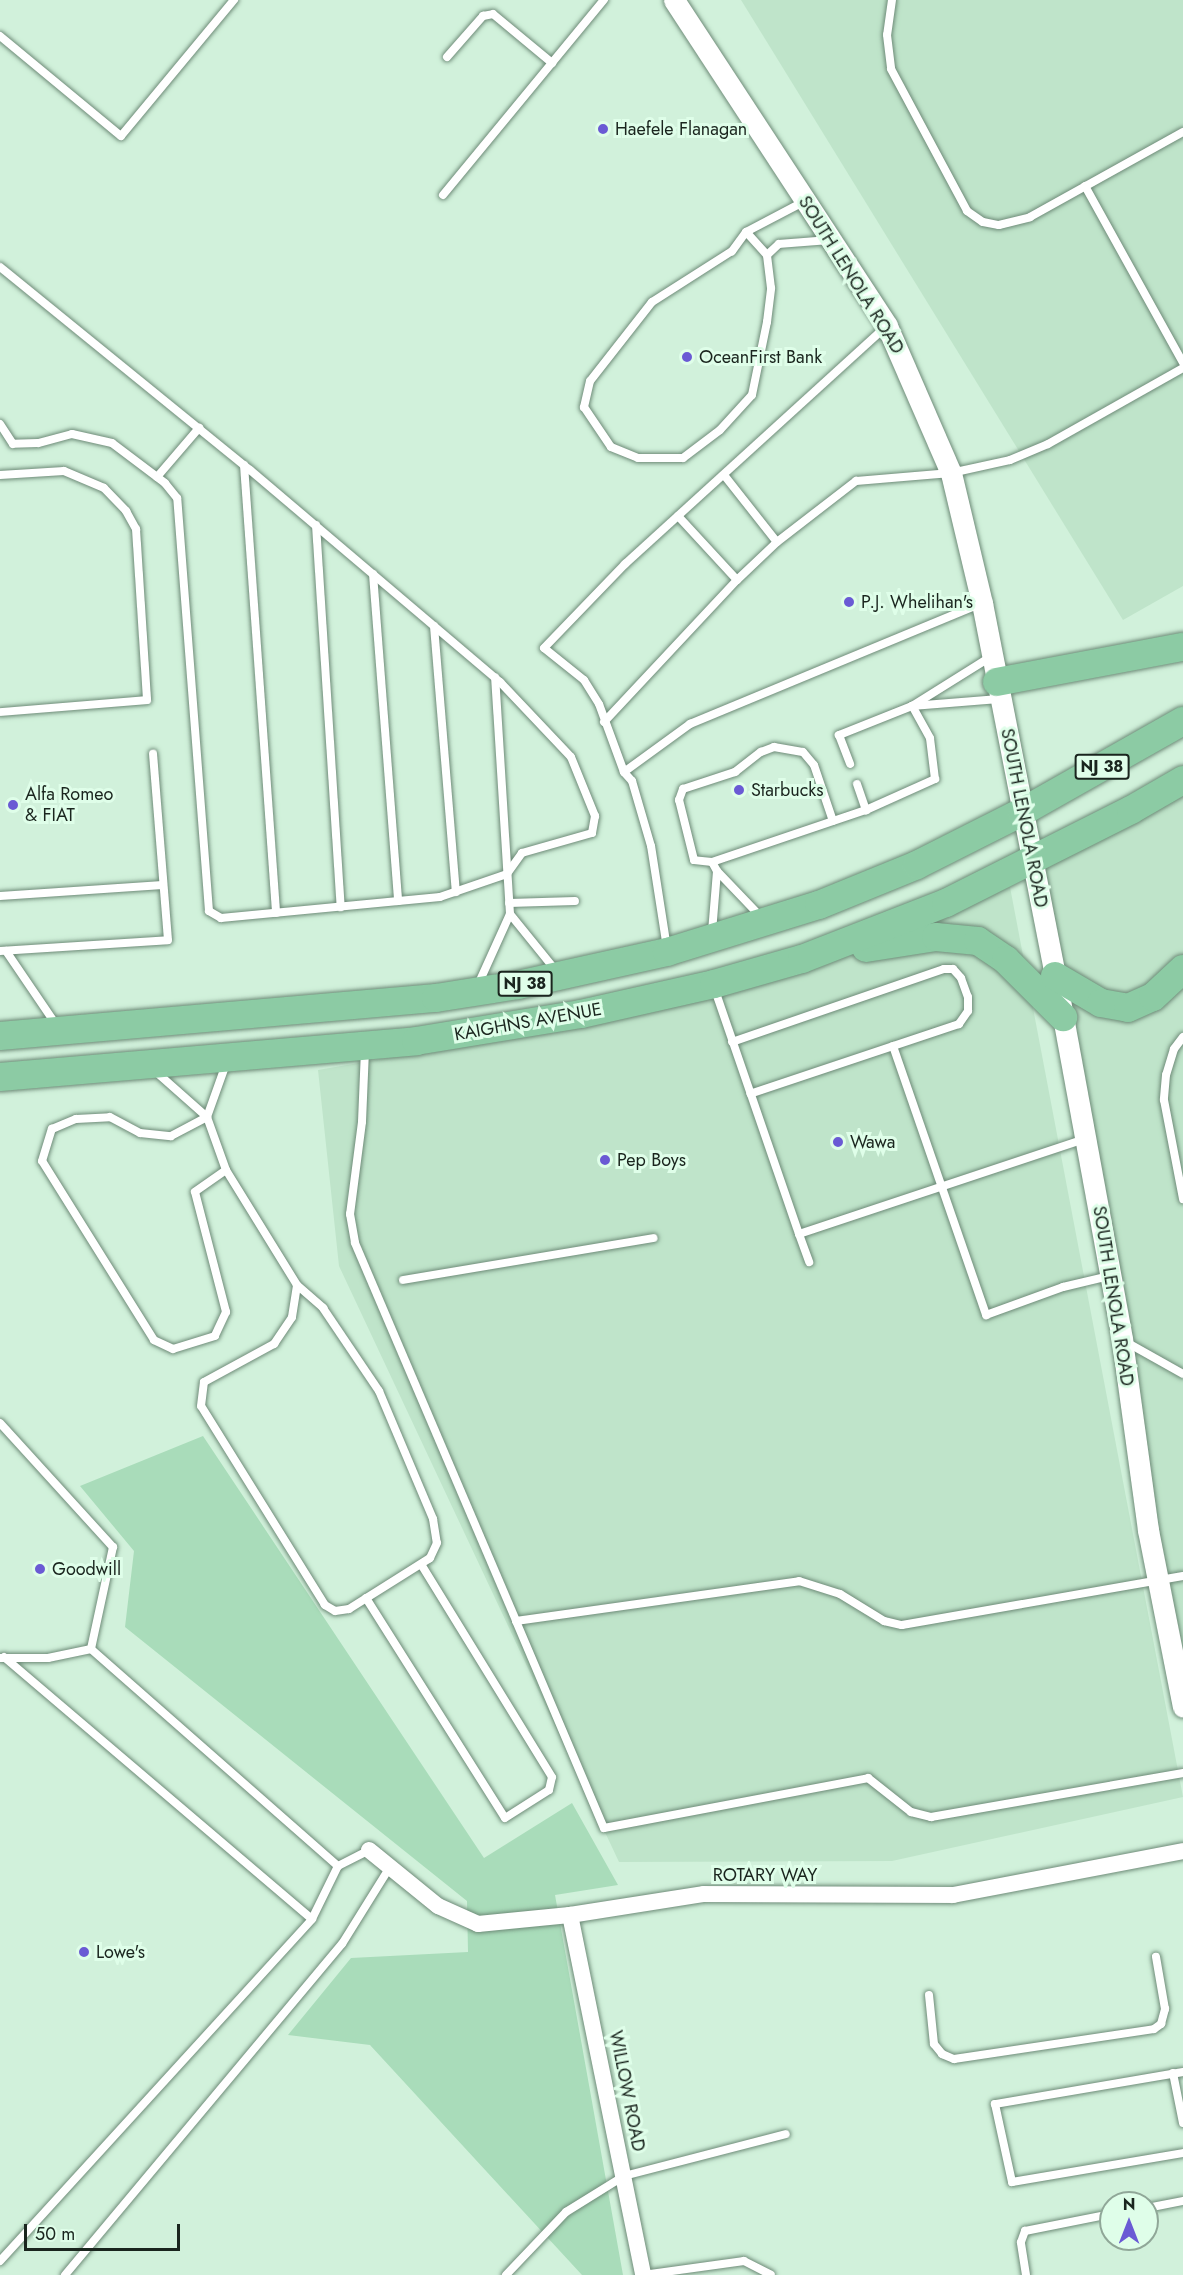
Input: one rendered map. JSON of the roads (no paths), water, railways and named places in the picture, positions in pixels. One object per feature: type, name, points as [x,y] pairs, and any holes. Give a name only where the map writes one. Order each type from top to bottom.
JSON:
[{"type":"highway","points":[[996,679],[1183,647]]},
{"type":"highway","name":"NJ 38","points":[[1022,812],[1183,721]]},
{"type":"highway","name":"NJ 38","points":[[1032,861],[1180,783]]},
{"type":"highway","name":"KAIGHNS AVENUE","points":[[0,1036],[342,1008],[474,992],[560,977],[667,952],[766,923],[917,865],[1022,812]]},
{"type":"highway","name":"KAIGHNS AVENUE","points":[[0,1077],[366,1047],[526,1024],[714,984],[801,959],[946,903],[1032,861]]},
{"type":"highway","points":[[801,959],[936,937],[969,939],[999,953],[1063,1017]]},
{"type":"highway","points":[[1054,976],[1101,1003],[1128,1008],[1153,997],[1183,969]]},
{"type":"street","name":"SOUTH LENOLA ROAD","points":[[679,1],[887,326],[951,473],[982,603],[1063,1017],[1122,1340],[1157,1580],[1183,1707]]},
{"type":"street","name":"ROTARY WAY","points":[[369,1850],[438,1906],[478,1924],[570,1915],[704,1894],[953,1895],[1183,1851]]},
{"type":"street","name":"WILLOW ROAD","points":[[570,1915],[643,2275]]},
{"type":"lane","points":[[0,36],[121,136],[234,0]]},
{"type":"lane","points":[[443,195],[604,0]]},
{"type":"lane","points":[[892,0],[887,35],[891,69],[967,211],[983,222],[999,225],[1030,217],[1183,132]]},
{"type":"lane","points":[[447,57],[483,16],[493,14],[552,63]]},
{"type":"lane","points":[[1085,186],[1183,363]]},
{"type":"lane","points":[[747,232],[767,255],[771,288],[767,322],[752,395],[720,430],[683,458],[638,458],[611,447],[584,407],[590,381],[652,302],[732,250],[747,232],[805,201]]},
{"type":"lane","points":[[767,255],[779,244],[830,240]]},
{"type":"lane","points":[[0,267],[244,465],[495,677],[571,757],[595,816],[591,833],[522,853],[507,874],[456,892],[398,901],[221,918],[209,911],[177,498],[158,477],[112,443],[72,434],[38,443],[13,444],[0,424]]},
{"type":"lane","points":[[667,952],[651,846],[632,781],[624,772],[604,722],[600,704],[584,680],[544,648],[625,564],[887,326]]},
{"type":"lane","points":[[604,722],[737,580],[777,542],[856,481],[951,473],[1010,459],[1048,444],[1183,368]]},
{"type":"lane","points":[[158,477],[199,428]]},
{"type":"lane","points":[[244,465],[276,913]]},
{"type":"lane","points":[[0,475],[53,470],[74,473],[104,488],[126,511],[136,529],[147,700],[0,712]]},
{"type":"lane","points":[[724,475],[777,542]]},
{"type":"lane","points":[[678,516],[737,580]]},
{"type":"lane","points":[[316,525],[341,907]]},
{"type":"lane","points":[[373,574],[398,901]]},
{"type":"lane","points":[[624,772],[690,724],[982,603]]},
{"type":"lane","points":[[434,626],[456,892]]},
{"type":"lane","points":[[474,992],[510,914],[495,677]]},
{"type":"lane","points":[[912,706],[996,679]]},
{"type":"lane","points":[[850,764],[839,735],[912,706],[996,679]]},
{"type":"lane","points":[[833,821],[814,765],[803,752],[774,747],[761,752],[735,772],[683,789],[679,800],[694,860],[712,862],[866,810],[935,779],[930,738],[912,706]]},
{"type":"lane","points":[[3,951],[168,940],[153,754]]},
{"type":"lane","points":[[857,784],[866,810]]},
{"type":"lane","points":[[712,862],[717,872],[766,923]]},
{"type":"lane","points":[[712,939],[717,872]]},
{"type":"lane","points":[[0,896],[163,885]]},
{"type":"lane","points":[[509,903],[575,901]]},
{"type":"lane","points":[[510,914],[560,977]]},
{"type":"lane","points":[[3,951],[60,1031]]},
{"type":"lane","points":[[732,1042],[953,969],[961,978],[968,997],[965,1019],[894,1046],[750,1094]]},
{"type":"lane","points":[[714,984],[809,1262]]},
{"type":"lane","points":[[1183,1037],[1174,1049],[1166,1075],[1164,1100],[1183,1199]]},
{"type":"lane","points":[[894,1046],[986,1315],[1063,1287],[1110,1276]]},
{"type":"lane","points":[[366,1047],[362,1122],[350,1214],[355,1243],[604,1828],[868,1778],[911,1812],[931,1817],[1183,1773]]},
{"type":"lane","points":[[226,1170],[195,1192],[226,1312],[215,1336],[173,1349],[154,1340],[42,1161],[52,1129],[76,1119],[110,1117],[140,1133],[171,1136],[207,1117],[228,1058]]},
{"type":"lane","points":[[148,1065],[207,1117],[226,1170],[297,1285],[323,1308],[379,1391],[433,1519],[437,1542],[430,1558],[349,1609],[335,1611],[326,1605],[201,1406],[204,1382],[274,1344],[292,1317],[297,1285]]},
{"type":"lane","points":[[799,1234],[1085,1138]]},
{"type":"lane","points":[[402,1280],[653,1238]]},
{"type":"lane","points":[[1122,1340],[1183,1374]]},
{"type":"lane","points":[[0,1423],[113,1547],[91,1649]]},
{"type":"lane","points":[[366,1598],[505,1818],[549,1790],[552,1777],[421,1564]]},
{"type":"lane","points":[[516,1621],[799,1581],[840,1594],[884,1621],[902,1625],[1183,1576]]},
{"type":"lane","points":[[2,1658],[48,1658],[91,1649]]},
{"type":"lane","points":[[91,1649],[338,1866]]},
{"type":"lane","points":[[2,1658],[312,1919]]},
{"type":"lane","points":[[0,2261],[312,1919],[338,1866],[369,1850]]},
{"type":"lane","points":[[65,2275],[342,1944],[390,1867]]},
{"type":"lane","points":[[929,1995],[928,2010],[934,2044],[942,2054],[954,2060],[1154,2029],[1161,2024],[1165,2009],[1156,1957]]},
{"type":"lane","points":[[1183,2072],[995,2104],[1012,2182],[1183,2153]]},
{"type":"lane","points":[[1173,2073],[1183,2123]]},
{"type":"lane","points":[[506,2275],[566,2212],[624,2176],[786,2134]]},
{"type":"lane","points":[[1159,2206],[1183,2201]]},
{"type":"lane","points":[[1026,2275],[1021,2242],[1024,2231],[1099,2216]]},
{"type":"lane","points":[[643,2275],[740,2261],[751,2262],[771,2275]]},
{"type":"place","name":"Haefele Flanagan","points":[[603,129]]},
{"type":"place","name":"OceanFirst Bank","points":[[687,357]]},
{"type":"place","name":"P.J. Whelihan's","points":[[849,602]]},
{"type":"place","name":"Starbucks","points":[[739,790]]},
{"type":"place","name":"Alfa Romeo & FIAT","points":[[13,805]]},
{"type":"place","name":"Wawa","points":[[838,1142]]},
{"type":"place","name":"Pep Boys","points":[[605,1160]]},
{"type":"place","name":"Goodwill","points":[[40,1569]]},
{"type":"place","name":"Lowe's","points":[[84,1952]]}]
